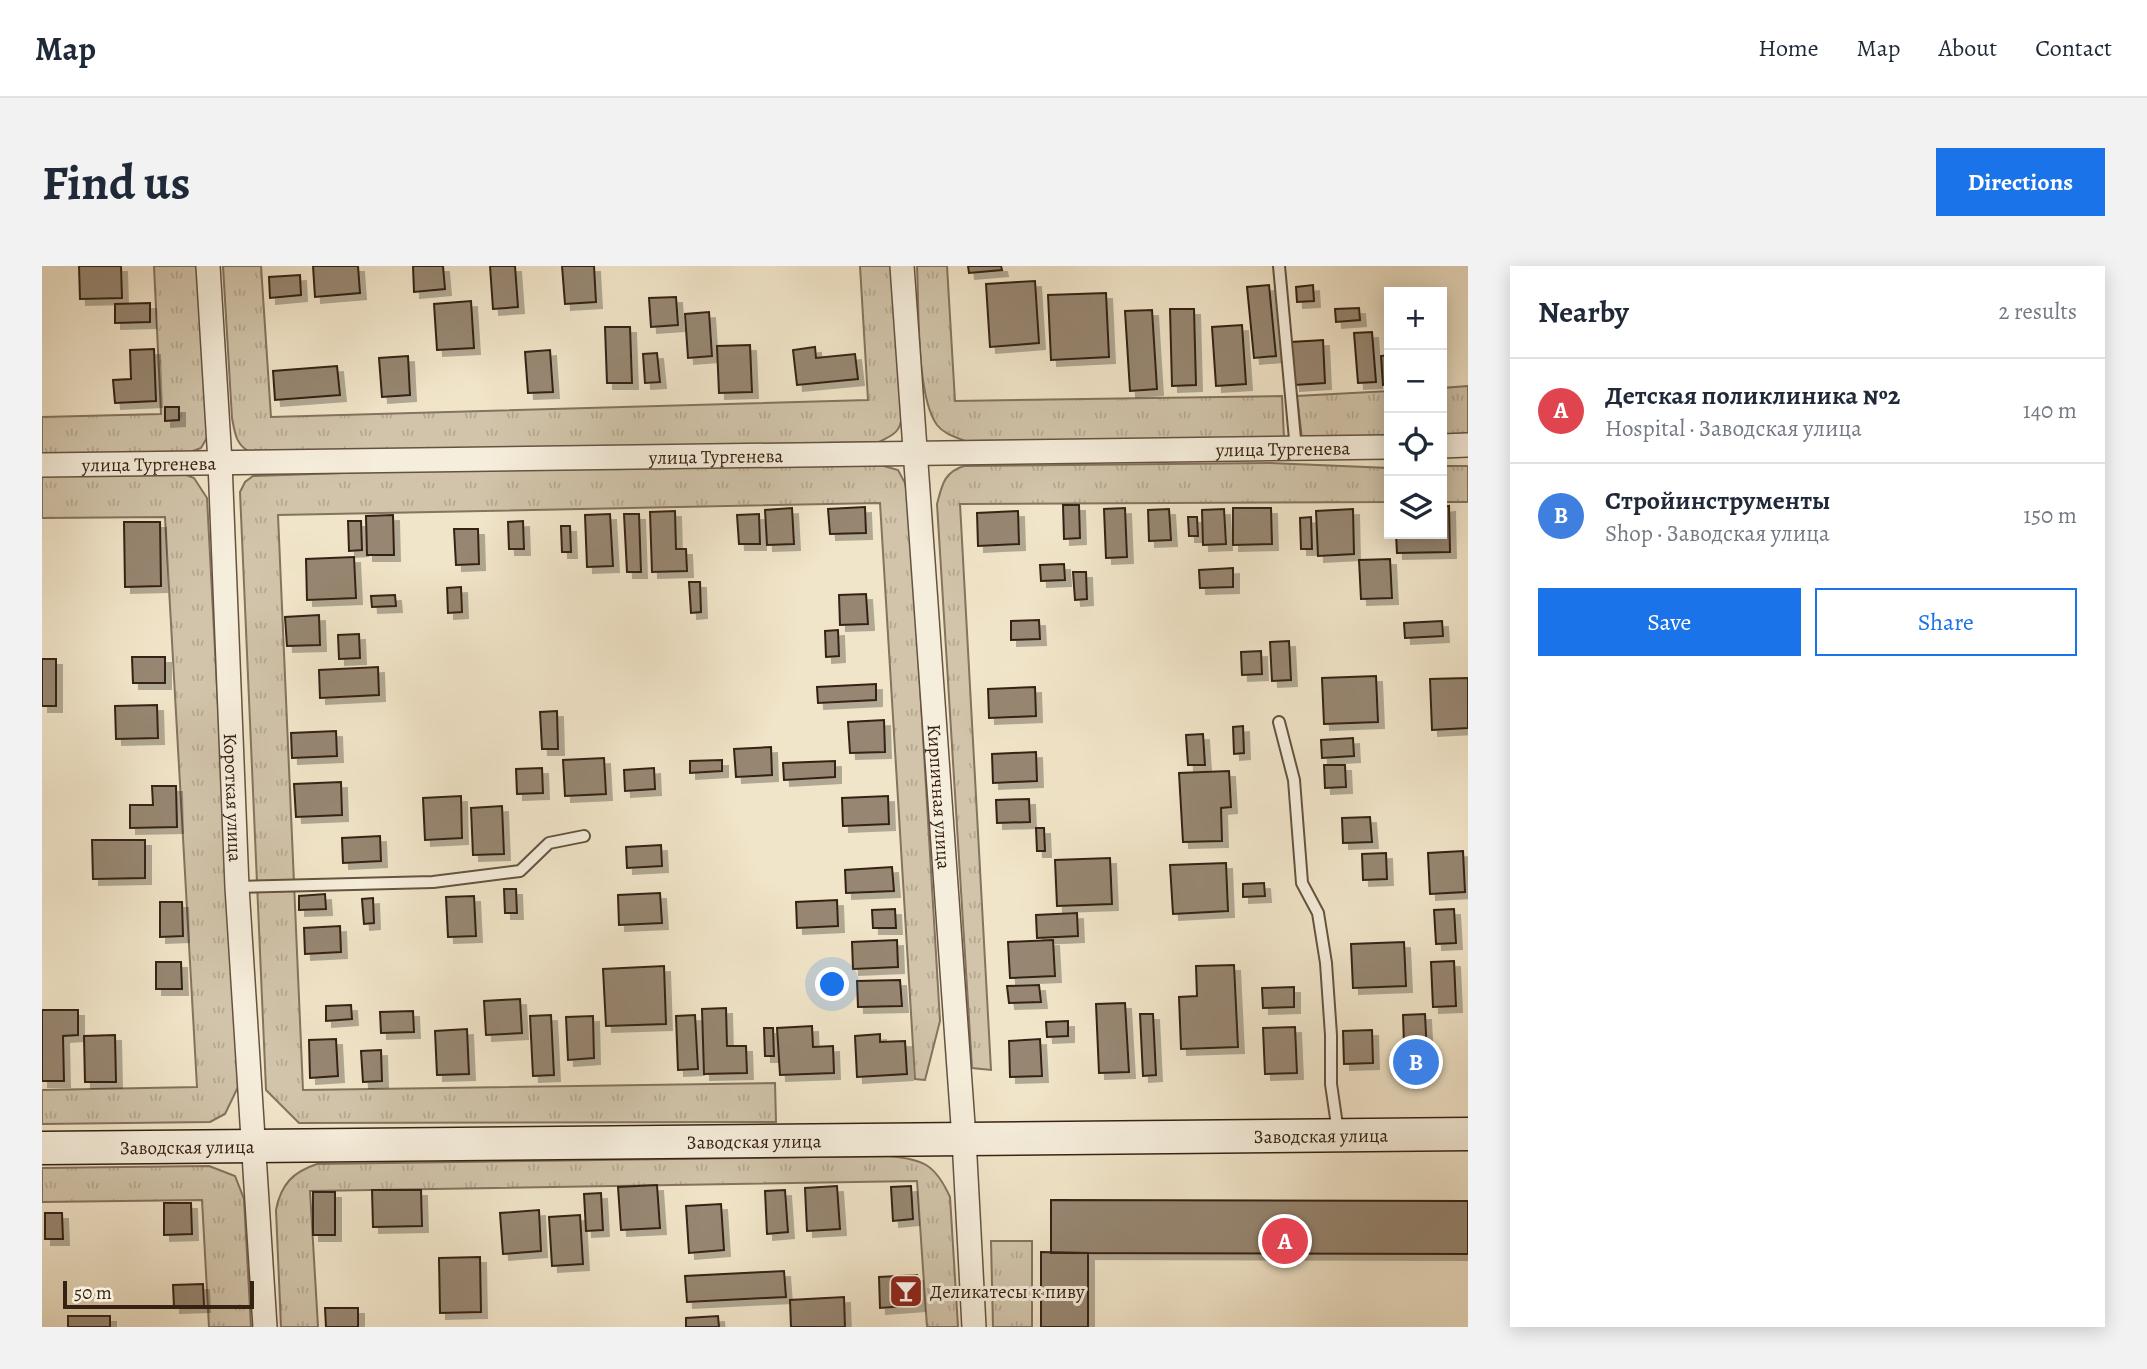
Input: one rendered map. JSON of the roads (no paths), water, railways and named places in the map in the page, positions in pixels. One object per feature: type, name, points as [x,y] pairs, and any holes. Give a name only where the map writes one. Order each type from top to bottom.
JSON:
[{"type":"main road","name":"Заводская улица","points":[[42,1148],[1468,1134]]},
{"type":"street","name":"Короткая улица","points":[[208,266],[220,462],[237,887],[265,1327]]},
{"type":"street","name":"Кирпичная улица","points":[[902,266],[964,1139],[974,1327]]},
{"type":"street","points":[[1447,446],[1468,445]]},
{"type":"street","name":"улица Тургенева","points":[[42,465],[1384,447]]},
{"type":"lane","points":[[1279,266],[1296,450]]},
{"type":"lane","points":[[1279,722],[1293,780],[1302,883],[1318,913],[1331,1035],[1331,1084],[1339,1137]]},
{"type":"lane","points":[[237,887],[433,882],[520,871],[549,843],[584,836]]},
{"type":"place","name":"Стройинструменты","points":[[1416,1062]]},
{"type":"place","name":"Детская поликлиника №2","points":[[1285,1241]]},
{"type":"place","name":"Деликатесы к пиву","points":[[906,1291]]}]
